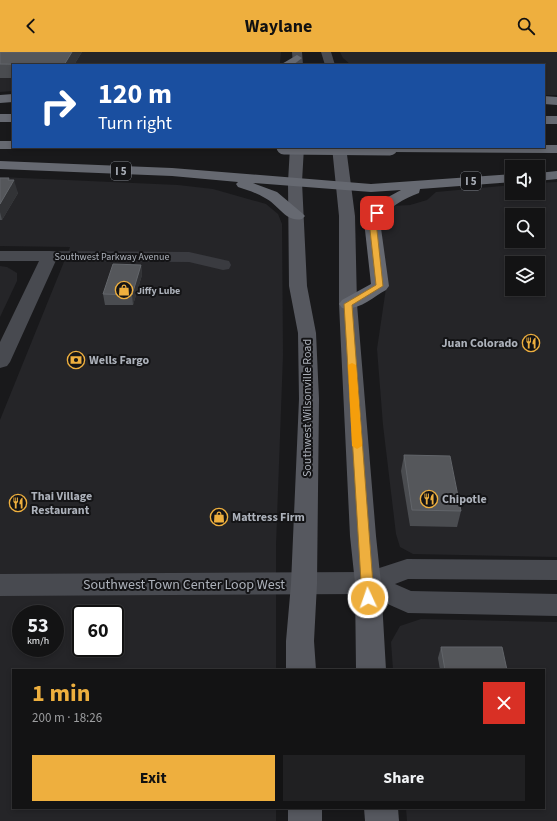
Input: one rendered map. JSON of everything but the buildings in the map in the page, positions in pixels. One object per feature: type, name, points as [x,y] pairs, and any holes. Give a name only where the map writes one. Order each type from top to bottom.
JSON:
[{"type":"highway","points":[[287,64],[297,58]]},
{"type":"highway","points":[[0,99],[12,98]]},
{"type":"highway","points":[[545,100],[557,101]]},
{"type":"highway","points":[[0,118],[12,118]]},
{"type":"highway","points":[[545,120],[557,120]]},
{"type":"highway","points":[[0,145],[12,145]]},
{"type":"highway","points":[[390,148],[557,149]]},
{"type":"highway","name":"I 5","points":[[0,165],[213,175],[371,188],[505,179]]},
{"type":"highway","name":"I 5","points":[[213,175],[255,187],[272,195],[297,216]]},
{"type":"highway","points":[[545,176],[557,175]]},
{"type":"highway","name":"I 5","points":[[348,304],[380,286],[372,221],[377,213],[384,205],[397,197],[430,185]]},
{"type":"main road","name":"Southwest Wilsonville Road","points":[[297,148],[296,182],[298,286],[307,334],[309,399],[304,584],[300,641],[301,669]]},
{"type":"main road","points":[[339,148],[347,216],[348,304],[363,536],[368,583],[371,669]]},
{"type":"main road","points":[[305,809],[305,821]]},
{"type":"main road","points":[[381,809],[382,821]]},
{"type":"street","points":[[326,52],[330,64]]},
{"type":"street","name":"Southwest Parkway Avenue","points":[[0,256],[189,257],[223,265]]},
{"type":"street","points":[[0,362],[50,256]]},
{"type":"street","name":"Southwest Town Center Loop West","points":[[0,585],[368,583],[407,569],[557,570]]},
{"type":"street","name":"Southwest Town Center Loop West","points":[[368,583],[408,602],[557,605]]},
{"type":"shaded area","points":[[0,52],[281,52],[280,63],[278,64],[12,64],[12,91],[0,92]]},
{"type":"shaded area","points":[[340,52],[557,52],[557,95],[545,95],[545,64],[350,64],[343,58]]},
{"type":"shaded area","points":[[0,177],[178,185],[213,189],[266,204],[278,214],[282,224],[283,355],[276,545],[276,669],[12,669],[12,809],[276,809],[276,821],[0,821],[0,420],[70,247],[0,246]]},
{"type":"shaded area","points":[[557,182],[557,557],[413,554],[400,547],[396,534],[383,425],[377,349],[386,288],[380,224],[385,213],[392,206],[410,205],[427,200],[436,192],[505,186],[505,200],[545,200],[545,183]]},
{"type":"shaded area","points":[[0,266],[7,267],[17,273],[17,281],[0,317]]},
{"type":"shaded area","points":[[421,619],[557,622],[557,821],[407,821],[406,809],[545,809],[545,669],[393,669],[391,642],[400,626]]},
{"type":"slow traffic","points":[[352,365],[357,446]]},
{"type":"place","name":"Jiffy Lube","points":[[124,290]]},
{"type":"place","name":"Juan Colorado","points":[[531,343]]},
{"type":"place","name":"Wells Fargo","points":[[76,360]]},
{"type":"place","name":"Chipotle","points":[[429,499]]},
{"type":"place","name":"Thai Village Restaurant","points":[[18,503]]},
{"type":"place","name":"Mattress Firm","points":[[219,517]]},
{"type":"route","points":[[368,598],[348,304],[380,286],[372,221],[377,213]]}]
